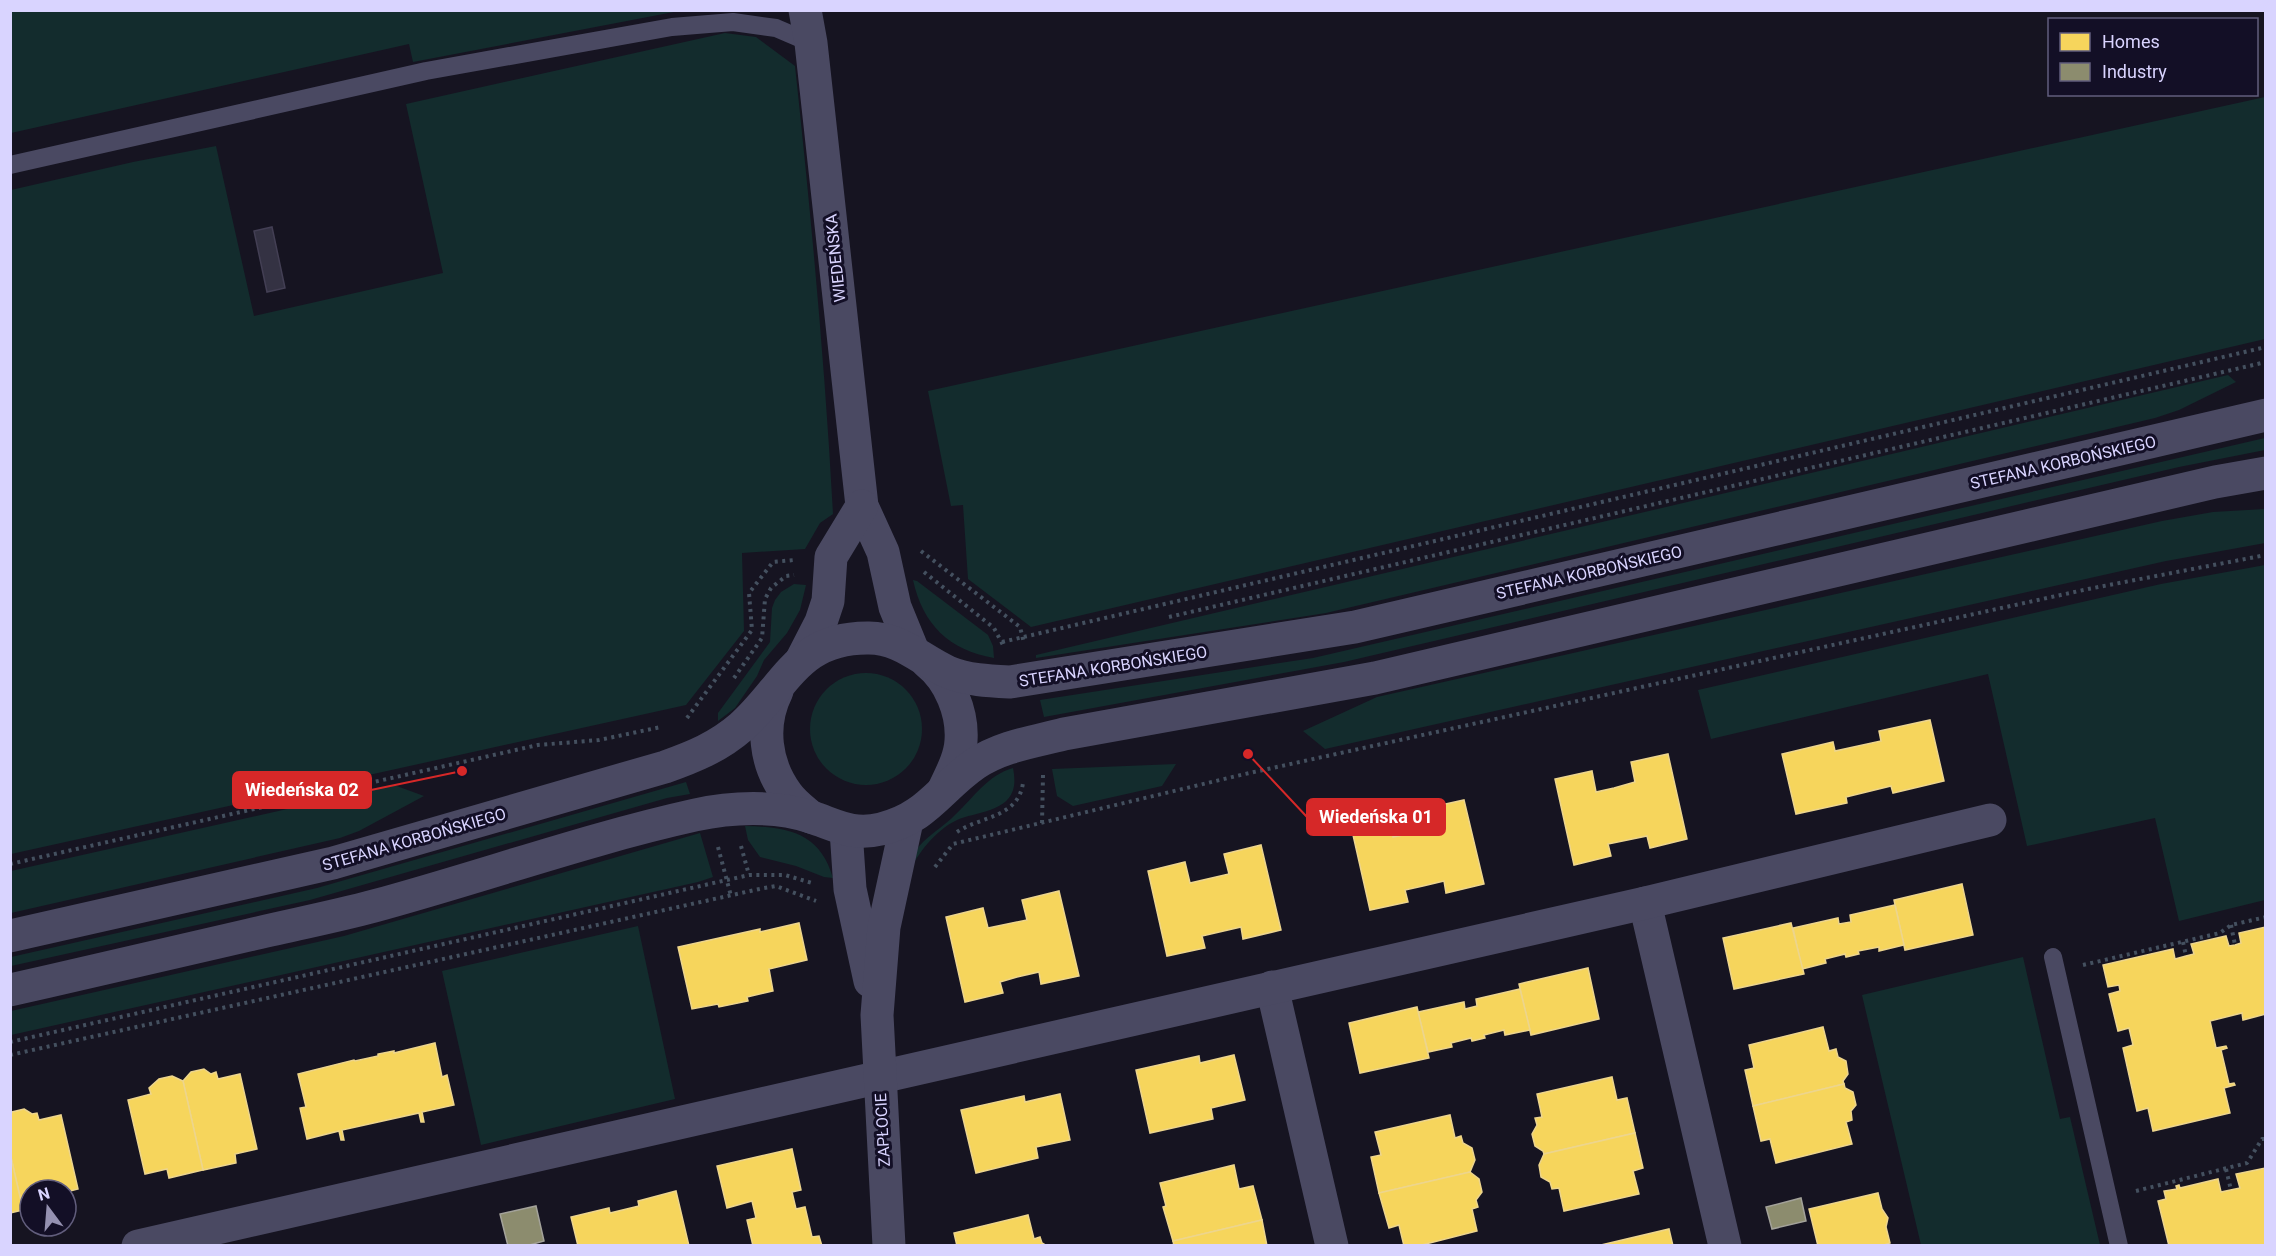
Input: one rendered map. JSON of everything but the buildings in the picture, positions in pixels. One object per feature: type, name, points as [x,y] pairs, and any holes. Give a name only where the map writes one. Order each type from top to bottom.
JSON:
[{"type":"street","name":"WIEDEŃSKA","points":[[805,10],[811,43],[862,506],[883,552],[895,607],[913,651]]},
{"type":"street","name":"STEFANA KORBOŃSKIEGO","points":[[10,936],[333,863],[665,767],[715,747],[741,727],[794,668],[823,645],[847,638],[893,641],[947,672],[976,680],[1010,682],[1344,629],[2265,415]]},
{"type":"street","name":"STEFANA KORBOŃSKIEGO","points":[[10,990],[372,907],[698,814],[742,809],[778,810],[811,817],[846,830],[878,830],[907,821],[927,808],[974,765],[997,751],[1020,744],[1375,678],[2215,482],[2265,473]]},
{"type":"street","points":[[794,668],[821,622],[828,601],[831,557],[862,506]]},
{"type":"street","name":"STEFANA KORBOŃSKIEGO","points":[[913,651],[934,667],[950,689],[959,714],[961,741],[955,767],[943,791]]},
{"type":"street","name":"STEFANA KORBOŃSKIEGO","points":[[794,668],[770,705],[766,736],[772,768],[788,795],[811,817]]},
{"type":"street","points":[[138,1245],[1645,903],[1990,820]]},
{"type":"street","name":"ZAPŁOCIE","points":[[889,1245],[877,1015],[884,927],[907,821]]},
{"type":"street","name":"ZAPŁOCIE","points":[[846,830],[850,889],[877,1015]]},
{"type":"street","points":[[1645,903],[1725,1245]]},
{"type":"street","points":[[1272,987],[1332,1245]]},
{"type":"lane","points":[[10,165],[426,71],[672,27],[733,22],[776,27],[811,43]]},
{"type":"lane","points":[[2053,957],[2119,1245]]},
{"type":"path","points":[[1002,642],[2265,347]]},
{"type":"path","points":[[1164,618],[2265,362]]},
{"type":"path","points":[[933,870],[953,844],[1245,774],[2088,589],[2265,555]]},
{"type":"path","points":[[916,569],[928,573],[994,628],[1004,649]]},
{"type":"path","points":[[728,687],[762,638],[765,599],[771,588],[786,576],[796,575]]},
{"type":"path","points":[[10,864],[538,745],[600,740],[663,726]]},
{"type":"path","points":[[949,837],[963,828],[1008,810],[1022,793],[1024,781]]},
{"type":"path","points":[[739,836],[749,875]]},
{"type":"path","points":[[10,1042],[749,875],[785,875],[822,885]]},
{"type":"path","points":[[10,1055],[764,888],[776,886],[791,890],[832,907],[854,907]]},
{"type":"path","points":[[2073,967],[2220,933],[2231,925],[2265,917]]},
{"type":"path","points":[[2231,925],[2235,945]]},
{"type":"path","points":[[2182,942],[2186,956]]},
{"type":"path","points":[[2127,1194],[2247,1163],[2264,1139],[2265,1131]]},
{"type":"path","points":[[2226,1169],[2231,1190]]},
{"type":"green space","points":[[10,11],[679,11],[413,62],[409,44],[11,133]]},
{"type":"green space","points":[[725,33],[756,37],[795,66],[817,290],[833,514],[820,523],[805,549],[742,553],[744,631],[686,705],[11,854],[11,190],[216,146],[254,316],[443,273],[406,104]]},
{"type":"green space","points":[[2265,97],[2265,339],[1031,627],[968,579],[963,505],[951,506],[928,391]]},
{"type":"green space","points":[[2228,375],[2236,382],[2179,410],[2155,418],[1326,613],[1036,658],[1036,655]]},
{"type":"green space","points":[[2265,438],[2265,450],[2179,467],[1344,662],[1044,717],[1040,700],[1313,658]]},
{"type":"green space","points":[[2265,509],[2265,543],[2166,561],[1325,749],[1303,731],[1377,697],[2162,521],[2213,512]]},
{"type":"green space","points":[[2265,565],[2265,900],[2179,921],[2155,818],[2027,846],[1988,674],[1711,739],[1698,690],[2161,584]]},
{"type":"green space","points":[[913,580],[988,635],[993,646],[994,658],[964,649],[940,633],[924,610]]},
{"type":"green space","points":[[794,584],[806,585],[800,610],[787,633],[764,660],[757,676],[735,708],[718,721],[718,713],[770,642],[772,608],[775,600],[781,592]]},
{"type":"green space","points":[[866,673],[887,677],[906,689],[918,708],[922,729],[918,750],[906,769],[887,781],[866,785],[845,781],[826,769],[814,750],[810,729],[814,708],[826,689],[845,677]]},
{"type":"green space","points":[[1176,764],[1162,786],[1073,806],[1057,796],[1052,769]]},
{"type":"green space","points":[[1013,768],[1014,786],[1006,801],[991,810],[957,820],[941,830],[922,851],[907,874],[913,855],[924,841],[951,819],[989,781]]},
{"type":"green space","points":[[686,782],[690,794],[667,798],[310,900],[11,966],[11,957],[317,888]]},
{"type":"green space","points":[[394,785],[424,796],[359,831],[340,838],[11,913],[11,871]]},
{"type":"green space","points":[[745,826],[775,828],[800,835],[820,851],[833,878],[760,857],[748,840]]},
{"type":"green space","points":[[700,833],[713,877],[698,882],[11,1035],[11,1011],[344,936]]},
{"type":"green space","points":[[638,926],[675,1099],[481,1145],[442,971]]},
{"type":"green space","points":[[2023,957],[2060,1119],[2070,1117],[2100,1245],[1921,1245],[1862,995]]},
{"type":"place","name":"Wiedeńska 01","points":[[1248,754]]},
{"type":"place","name":"Wiedeńska 02","points":[[462,771]]}]
